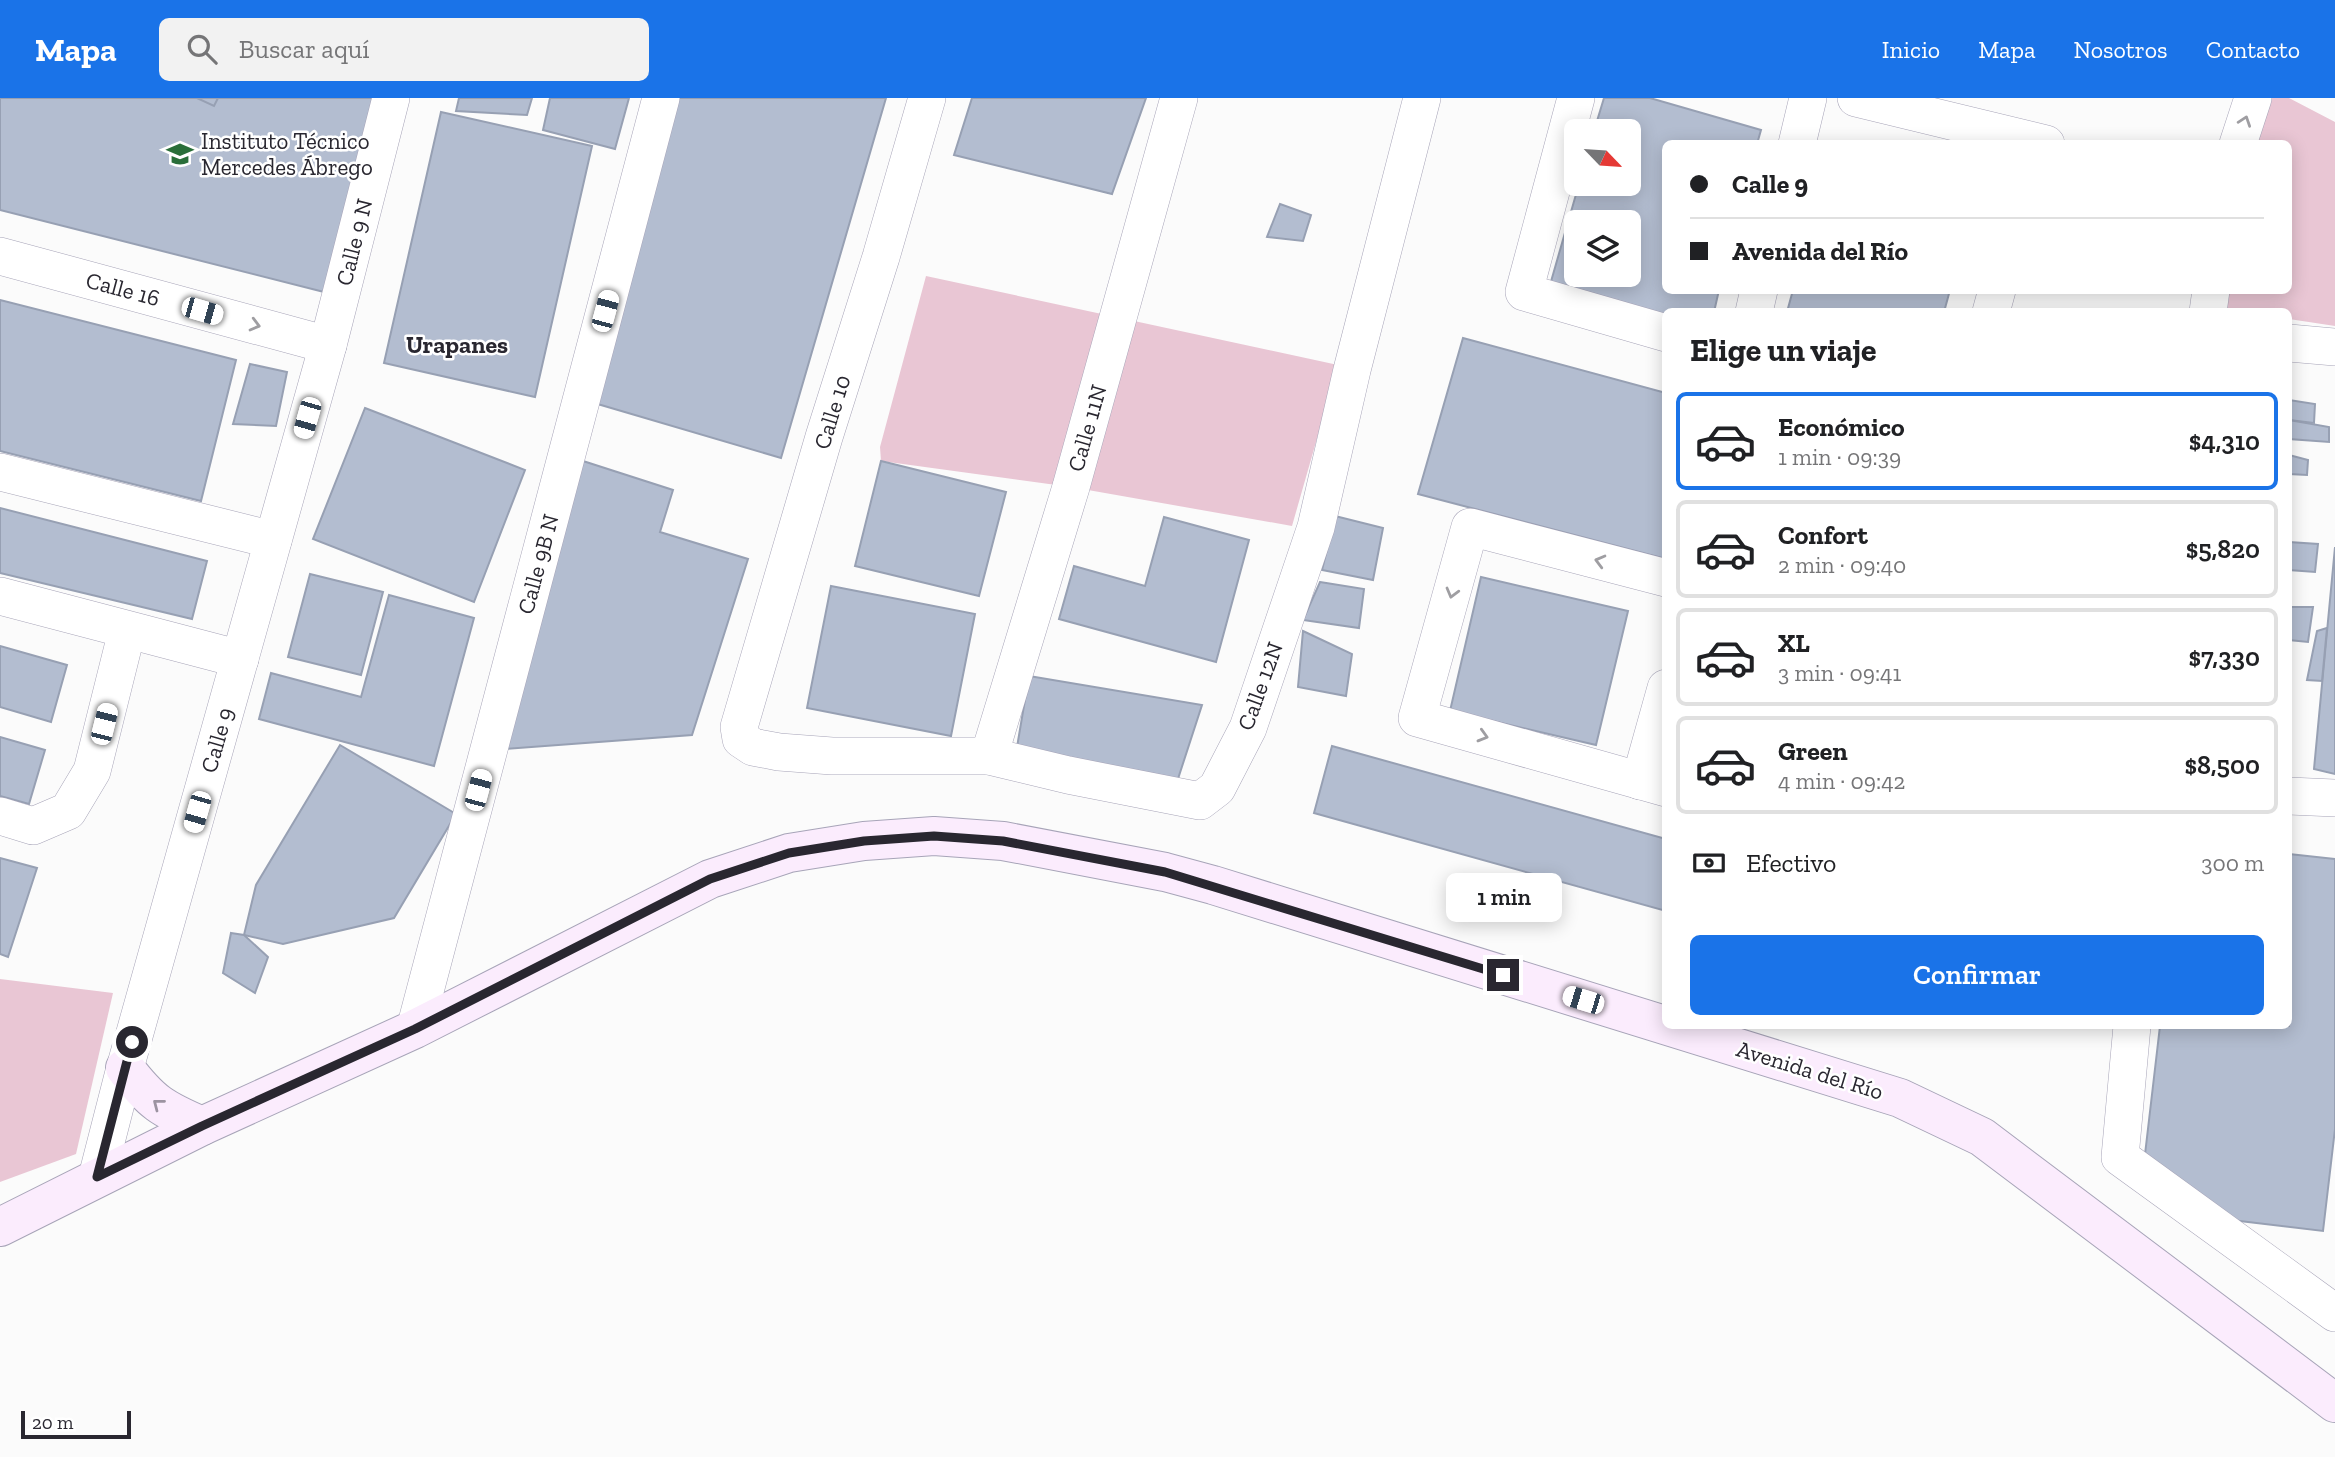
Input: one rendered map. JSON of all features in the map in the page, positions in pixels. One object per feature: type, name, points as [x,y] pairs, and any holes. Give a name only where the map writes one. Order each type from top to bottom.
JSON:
[{"type":"main road","name":"Avenida del Río","points":[[0,1227],[202,1126],[415,1029],[710,879],[789,853],[864,841],[934,836],[1003,841],[1165,872],[1662,1024]]},
{"type":"main road","name":"Avenida del Río","points":[[1677,1029],[1900,1098],[1982,1137],[2335,1404]]},
{"type":"main road","points":[[125,1068],[144,1092],[165,1110],[202,1126]]},
{"type":"street","name":"Calle 9 N","points":[[328,345],[391,98]]},
{"type":"street","name":"Calle 9B N","points":[[415,1029],[661,98]]},
{"type":"street","name":"Calle 10","points":[[739,727],[927,98]]},
{"type":"street","name":"Calle 11N","points":[[989,756],[1070,487],[1180,98]]},
{"type":"street","name":"Calle 12N","points":[[739,727],[741,739],[753,747],[779,752],[832,756],[989,756],[1068,775],[1200,801],[1216,789],[1248,728],[1316,527],[1352,370],[1422,98]]},
{"type":"street","points":[[1576,98],[1524,292],[1662,332]]},
{"type":"street","points":[[1798,140],[1808,98]]},
{"type":"street","points":[[1856,98],[2029,140]]},
{"type":"street","points":[[2239,140],[2253,98]]},
{"type":"street","name":"Calle 16","points":[[0,256],[328,345]]},
{"type":"street","points":[[2292,343],[2335,347]]},
{"type":"street","name":"Calle 9","points":[[97,1177],[125,1068],[328,345]]},
{"type":"street","points":[[0,472],[273,540]]},
{"type":"street","points":[[1662,577],[1470,527],[1418,718],[1653,785],[1662,718]]},
{"type":"street","points":[[0,596],[240,659]]},
{"type":"street","points":[[0,816],[33,826],[68,811],[92,771],[127,631]]},
{"type":"street","points":[[2292,796],[2335,798]]},
{"type":"street","points":[[2132,1029],[2120,1157],[2335,1313]]},
{"type":"shaded area","points":[[2239,98],[2289,98],[2335,122],[2335,326],[2292,319],[2292,308],[2216,308],[2218,294],[2292,294],[2292,140],[2235,140]]},
{"type":"shaded area","points":[[926,276],[1338,365],[1292,526],[1071,487],[881,461],[880,447]]},
{"type":"shaded area","points":[[0,979],[113,993],[76,1154],[0,1182]]},
{"type":"building","name":"Instituto Técnico Mercedes Ábrego","points":[[0,98],[375,98],[324,292],[0,210]]},
{"type":"building","points":[[197,98],[218,98],[214,106]]},
{"type":"building","points":[[459,98],[532,98],[527,115],[456,111]]},
{"type":"building","points":[[550,98],[629,98],[615,149],[543,130]]},
{"type":"building","points":[[673,98],[886,98],[781,458],[584,400]]},
{"type":"building","points":[[972,98],[1146,98],[1112,194],[954,155]]},
{"type":"building","points":[[1604,98],[1650,98],[1761,130],[1758,140],[1662,140],[1662,294],[1718,294],[1715,308],[1662,308],[1662,319],[1550,285],[1564,236],[1564,287],[1641,287],[1641,210],[1572,210],[1576,196],[1642,196],[1642,119],[1598,119]]},
{"type":"building","points":[[441,112],[592,146],[535,397],[384,363]]},
{"type":"building","points":[[1280,204],[1311,215],[1303,241],[1267,237]]},
{"type":"building","points":[[1792,294],[1949,294],[1945,308],[1788,308]]},
{"type":"building","points":[[0,300],[236,360],[201,501],[0,451]]},
{"type":"building","points":[[1463,338],[1662,392],[1662,558],[1418,494]]},
{"type":"building","points":[[250,364],[287,372],[276,426],[233,424]]},
{"type":"building","points":[[2292,400],[2315,404],[2314,423],[2292,420]]},
{"type":"building","points":[[365,408],[525,470],[474,602],[313,539]]},
{"type":"building","points":[[2292,421],[2329,427],[2329,442],[2292,439]]},
{"type":"building","points":[[2292,456],[2308,460],[2307,475],[2292,474]]},
{"type":"building","points":[[583,461],[673,490],[660,532],[748,559],[692,735],[490,750]]},
{"type":"building","points":[[881,461],[1006,492],[979,596],[855,566]]},
{"type":"building","points":[[0,508],[207,561],[192,619],[0,573]]},
{"type":"building","points":[[1335,516],[1383,528],[1373,580],[1322,570]]},
{"type":"building","points":[[1164,517],[1249,540],[1216,662],[1059,619],[1074,566],[1145,586]]},
{"type":"building","points":[[2292,542],[2318,544],[2315,572],[2292,570]]},
{"type":"building","points":[[2335,547],[2335,774],[2314,769]]},
{"type":"building","points":[[310,574],[383,592],[361,675],[288,657]]},
{"type":"building","points":[[1481,577],[1628,611],[1596,745],[1450,711]]},
{"type":"building","points":[[1320,582],[1364,589],[1359,628],[1303,620]]},
{"type":"building","points":[[831,586],[975,614],[951,736],[807,708]]},
{"type":"building","points":[[389,595],[474,618],[434,766],[259,719],[271,673],[361,697]]},
{"type":"building","points":[[2292,607],[2313,607],[2308,642],[2292,640]]},
{"type":"building","points":[[2327,628],[2322,681],[2307,680],[2317,631]]},
{"type":"building","points":[[1303,631],[1352,654],[1346,696],[1298,687]]},
{"type":"building","points":[[0,646],[67,665],[51,722],[0,707]]},
{"type":"building","points":[[1029,676],[1202,705],[1175,788],[1016,753]]},
{"type":"building","points":[[0,737],[45,750],[29,804],[0,796]]},
{"type":"building","points":[[340,745],[456,814],[394,918],[283,944],[244,935],[256,885]]},
{"type":"building","points":[[1332,746],[1662,838],[1662,910],[1314,813]]},
{"type":"building","points":[[2292,854],[2335,859],[2335,1129],[2323,1231],[2223,1219],[2144,1163],[2160,1029],[2292,1029]]},
{"type":"building","points":[[0,858],[37,868],[8,957],[0,954]]},
{"type":"building","points":[[231,933],[244,935],[268,957],[255,993],[223,973]]},
{"type":"place","name":"Instituto Técnico Mercedes Ábrego","points":[[180,154]]},
{"type":"district","name":"Urapanes","points":[[457,345]]},
{"type":"route","points":[[132,1042],[97,1177],[415,1029],[710,879],[789,853],[864,841],[934,836],[1003,841],[1165,872],[1503,975]]}]
